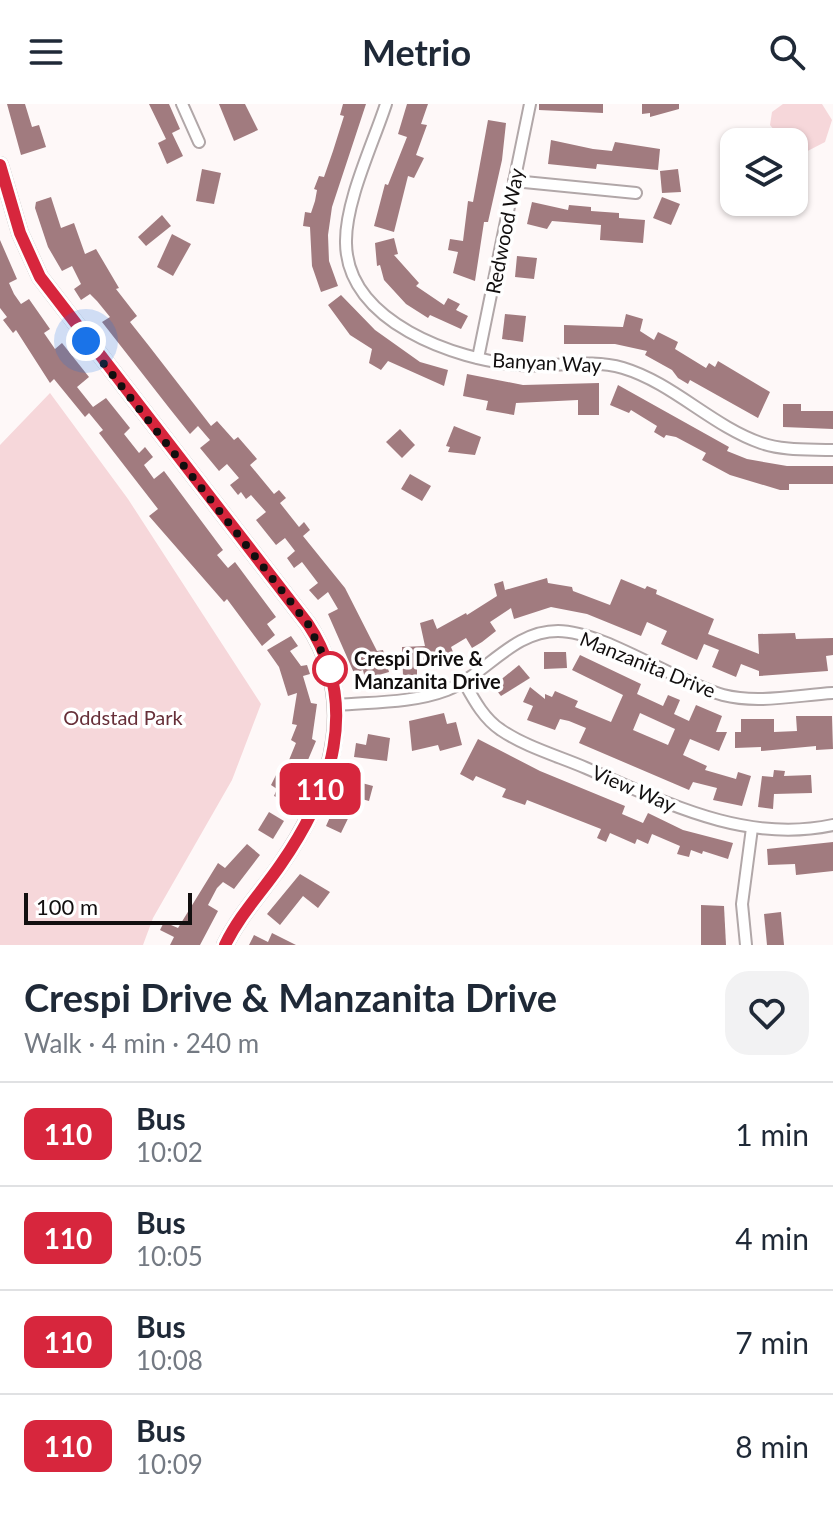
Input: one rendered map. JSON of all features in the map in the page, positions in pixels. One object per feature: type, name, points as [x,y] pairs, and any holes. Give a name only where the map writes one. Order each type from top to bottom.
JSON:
[{"type":"street","points":[[182,104],[199,142]]},
{"type":"street","name":"Banyan Way","points":[[386,104],[347,226],[351,271],[366,298],[406,329],[438,346],[478,358],[520,365],[614,366],[647,379],[761,443],[791,449],[833,450]]},
{"type":"street","name":"Redwood Way","points":[[478,358],[530,104]]},
{"type":"street","points":[[0,165],[20,233],[40,277],[308,624],[323,652],[338,705],[336,742],[320,790],[284,860],[248,906],[225,945]]},
{"type":"street","points":[[514,181],[636,193]]},
{"type":"street","name":"Manzanita Drive","points":[[338,705],[429,695],[464,682],[525,638],[560,631],[593,640],[723,695],[758,699],[833,693]]},
{"type":"street","name":"View Way","points":[[464,682],[487,718],[513,737],[696,814],[752,828],[833,825]]},
{"type":"street","points":[[746,945],[742,904],[752,828]]},
{"type":"green space","points":[[783,104],[822,104],[832,120],[825,142],[808,151],[808,128],[772,128],[772,112]]},
{"type":"green space","name":"Oddstad Park","points":[[50,393],[128,499],[261,704],[232,780],[153,918],[143,945],[0,945],[0,445]]},
{"type":"building","points":[[7,104],[25,104],[32,127],[39,125],[46,147],[21,155]]},
{"type":"building","points":[[149,104],[169,104],[180,129],[172,133],[183,156],[167,164],[158,143],[166,139]]},
{"type":"building","points":[[219,104],[245,104],[258,130],[234,141]]},
{"type":"building","points":[[343,104],[366,104],[332,207],[328,235],[329,261],[338,286],[321,292],[312,266],[310,227],[303,226],[305,212],[311,213],[315,201],[317,190],[314,189],[319,176],[324,177],[333,151],[344,116],[340,115]]},
{"type":"building","points":[[407,104],[428,104],[421,124],[427,125],[416,155],[424,158],[414,178],[408,176],[394,232],[374,226],[385,184],[388,185],[407,137],[398,134]]},
{"type":"building","points":[[539,104],[603,104],[603,113],[539,110]]},
{"type":"building","points":[[642,104],[679,104],[679,109],[650,117],[650,113],[642,114]]},
{"type":"building","points":[[488,120],[506,123],[502,160],[488,222],[484,222],[475,281],[453,273],[458,252],[448,250],[450,239],[463,241],[468,201],[473,202]]},
{"type":"building","points":[[551,140],[612,151],[615,142],[660,149],[658,170],[597,164],[596,169],[548,164]]},
{"type":"building","points":[[202,169],[221,173],[214,204],[196,201]]},
{"type":"building","points":[[678,169],[681,192],[662,193],[660,171]]},
{"type":"building","points":[[51,197],[61,228],[74,223],[85,254],[96,249],[119,288],[116,289],[137,316],[130,322],[211,426],[217,421],[234,440],[238,437],[257,459],[250,465],[274,494],[279,490],[286,498],[280,503],[299,527],[304,522],[310,530],[303,536],[345,588],[377,651],[383,650],[389,672],[365,679],[363,670],[354,673],[328,614],[338,609],[328,592],[318,600],[309,590],[318,583],[302,562],[294,568],[287,558],[295,551],[285,538],[276,545],[256,520],[266,512],[251,495],[246,499],[241,492],[238,495],[230,485],[239,478],[227,464],[219,471],[200,448],[210,440],[198,426],[190,434],[102,322],[110,317],[97,301],[90,294],[81,300],[74,289],[81,284],[72,266],[62,271],[48,247],[35,208],[36,202]]},
{"type":"building","points":[[662,197],[680,204],[671,225],[653,218]]},
{"type":"building","points":[[532,202],[568,210],[569,205],[591,207],[591,211],[619,213],[619,218],[645,220],[643,243],[600,240],[601,225],[552,221],[547,229],[527,224]]},
{"type":"building","points":[[162,215],[171,226],[146,246],[138,237]]},
{"type":"building","points":[[172,234],[191,244],[173,276],[157,267]]},
{"type":"building","points":[[394,238],[398,254],[394,255],[419,283],[416,286],[444,305],[448,298],[460,304],[456,310],[468,316],[461,329],[430,315],[428,318],[406,304],[384,280],[380,265],[377,266],[375,243]]},
{"type":"building","points":[[0,240],[17,279],[9,283],[14,294],[21,304],[29,299],[50,329],[44,333],[55,349],[62,343],[89,377],[77,387],[93,407],[106,398],[130,428],[124,434],[139,453],[145,447],[153,457],[144,465],[154,479],[164,471],[223,550],[217,555],[228,568],[235,562],[276,617],[267,624],[275,635],[262,646],[227,599],[224,602],[149,516],[158,509],[99,433],[103,430],[89,413],[85,417],[54,379],[50,383],[16,330],[13,333],[3,320],[7,317],[0,308]]},
{"type":"building","points":[[517,256],[537,258],[534,279],[515,277]]},
{"type":"building","points":[[341,295],[375,330],[420,362],[448,370],[444,386],[388,361],[381,370],[369,363],[372,349],[350,335],[328,305]]},
{"type":"building","points":[[505,314],[526,316],[523,342],[502,339]]},
{"type":"building","points":[[626,314],[643,319],[640,331],[654,340],[658,332],[678,342],[675,349],[706,368],[709,363],[715,367],[718,361],[770,392],[758,418],[690,380],[688,384],[678,378],[672,370],[645,355],[647,351],[615,344],[564,344],[564,325],[623,327]]},
{"type":"building","points":[[467,374],[523,385],[599,383],[599,415],[578,415],[578,400],[516,403],[514,415],[486,410],[488,401],[463,396]]},
{"type":"building","points":[[618,385],[729,447],[727,451],[747,459],[787,466],[833,466],[833,484],[789,484],[789,490],[780,490],[730,475],[702,460],[706,453],[676,437],[666,435],[664,438],[654,432],[657,426],[631,410],[629,413],[610,405]]},
{"type":"building","points":[[783,404],[801,404],[801,411],[833,411],[833,429],[783,427]]},
{"type":"building","points":[[454,426],[481,437],[475,455],[448,452],[450,447],[446,446]]},
{"type":"building","points":[[400,429],[415,445],[402,458],[386,442]]},
{"type":"building","points":[[410,474],[431,486],[422,501],[401,489]]},
{"type":"building","points":[[547,578],[548,583],[572,587],[573,591],[610,605],[621,579],[645,589],[647,586],[657,590],[656,594],[714,619],[708,634],[759,654],[758,634],[795,633],[796,639],[833,638],[833,655],[826,656],[828,671],[759,676],[759,671],[741,664],[736,677],[712,667],[719,650],[704,644],[697,660],[661,644],[667,631],[647,622],[641,636],[587,614],[551,607],[514,619],[511,608],[490,622],[496,631],[482,642],[472,648],[466,638],[451,647],[453,652],[444,655],[448,665],[436,669],[434,662],[417,664],[417,675],[403,676],[402,647],[425,646],[420,623],[433,619],[437,629],[467,615],[497,596],[494,584],[503,581],[505,590]]},
{"type":"building","points":[[291,636],[298,646],[290,651],[301,666],[307,665],[310,674],[303,676],[311,703],[317,704],[312,739],[316,741],[305,767],[289,760],[296,743],[291,740],[297,725],[292,724],[297,693],[288,696],[279,667],[267,650]]},
{"type":"building","points":[[544,652],[566,652],[567,668],[544,669]]},
{"type":"building","points":[[580,655],[641,684],[637,694],[663,706],[668,695],[680,700],[674,714],[689,721],[696,705],[722,716],[716,732],[727,732],[719,751],[690,739],[683,755],[707,766],[705,770],[736,779],[738,772],[751,776],[742,806],[713,800],[717,788],[693,782],[689,790],[579,743],[586,728],[569,721],[560,719],[555,730],[527,720],[533,706],[523,702],[530,687],[545,699],[545,694],[552,697],[555,691],[578,701],[575,707],[611,722],[623,695],[572,670]],"holes":[[[640,713],[675,729],[668,745],[633,730]]]},
{"type":"building","points":[[519,665],[530,678],[501,696],[493,686]]},
{"type":"building","points":[[444,713],[447,724],[456,722],[462,745],[440,751],[438,745],[412,751],[409,721]]},
{"type":"building","points":[[796,716],[832,716],[833,749],[816,750],[816,746],[761,751],[761,747],[735,748],[735,732],[741,732],[741,719],[774,719],[774,732],[797,731]]},
{"type":"building","points":[[368,734],[390,738],[387,761],[354,757],[356,743],[366,745]]},
{"type":"building","points":[[478,739],[540,771],[625,806],[622,814],[643,823],[648,813],[683,830],[733,843],[728,859],[703,851],[702,854],[691,850],[689,857],[677,854],[680,846],[652,834],[648,844],[637,839],[635,844],[610,833],[606,842],[597,838],[601,829],[527,800],[525,805],[502,797],[506,789],[476,776],[473,781],[460,774]]},
{"type":"building","points":[[774,770],[785,771],[784,776],[811,775],[812,793],[774,794],[773,809],[758,807],[762,776],[773,777]]},
{"type":"building","points":[[277,773],[299,783],[289,803],[274,796],[277,789],[271,785]]},
{"type":"building","points":[[347,779],[373,786],[369,801],[358,798],[341,833],[326,826]]},
{"type":"building","points":[[269,812],[284,821],[273,839],[258,830]]},
{"type":"building","points":[[833,842],[833,871],[796,875],[795,864],[768,865],[767,849]]},
{"type":"building","points":[[247,844],[260,855],[234,889],[223,882],[217,888],[208,905],[218,911],[200,945],[170,945],[174,937],[160,930],[164,922],[178,928],[218,863],[225,868]]},
{"type":"building","points":[[300,874],[330,892],[318,908],[303,896],[280,925],[267,914]]},
{"type":"building","points":[[701,905],[724,906],[726,945],[701,945]]},
{"type":"building","points":[[781,912],[784,945],[767,945],[764,914]]},
{"type":"building","points":[[272,933],[296,945],[249,945],[254,935],[268,942]]},
{"type":"bus line","name":"110","points":[[0,165],[20,233],[40,277],[308,624],[317,638],[335,686],[338,724],[327,774],[284,860],[248,906],[225,945]]},
{"type":"place","name":"Crespi Drive & Manzanita Drive","points":[[330,669]]},
{"type":"route","points":[[86,341],[308,624],[330,669]]}]
